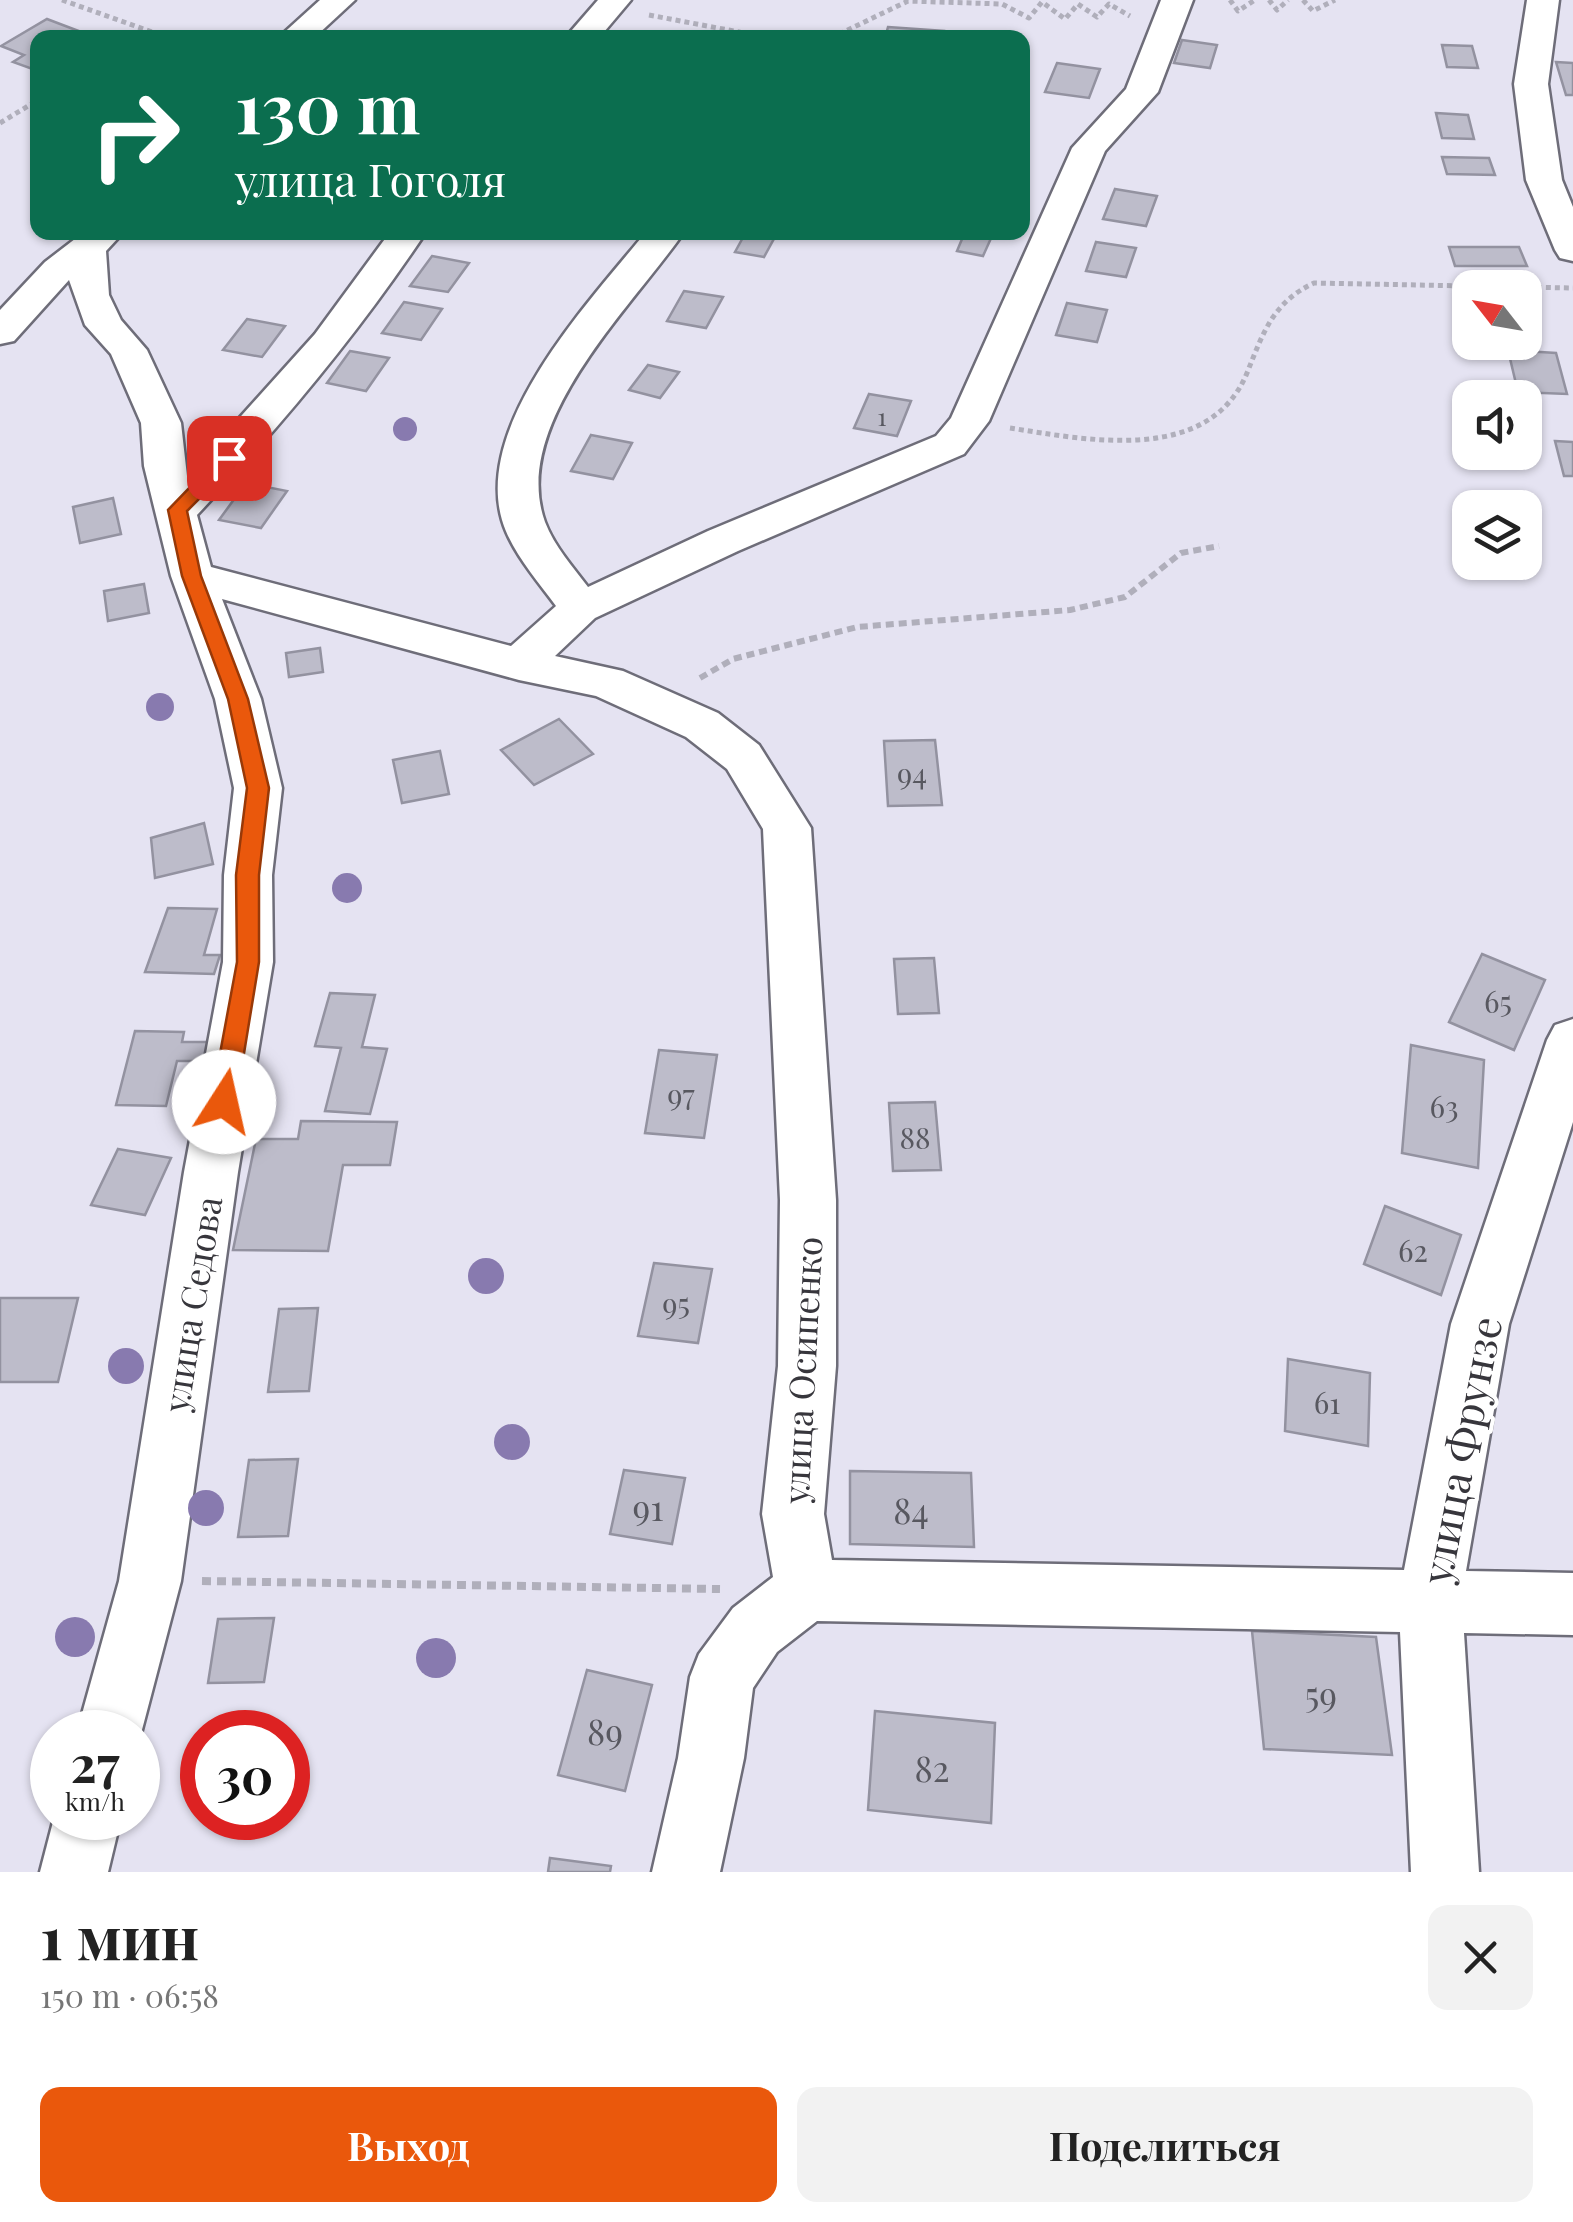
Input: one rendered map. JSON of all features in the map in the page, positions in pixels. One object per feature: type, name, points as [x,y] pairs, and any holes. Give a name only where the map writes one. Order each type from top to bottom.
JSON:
[{"type":"street","points":[[303,30],[339,0]]},
{"type":"street","points":[[588,30],[612,2]]},
{"type":"street","points":[[519,664],[580,608],[723,540],[900,469],[950,444],[970,422],[1088,148],[1141,92],[1160,2]]},
{"type":"street","points":[[1553,3],[1530,84],[1544,180],[1573,250]]},
{"type":"street","points":[[178,510],[229,458],[373,287],[403,240]]},
{"type":"street","points":[[580,608],[523,521],[517,477],[539,406],[597,319],[660,240]]},
{"type":"street","points":[[0,333],[58,270],[97,241]]},
{"type":"street","name":"улица Седова","points":[[97,241],[86,271],[90,295],[104,325],[128,350],[161,423],[164,466],[192,576],[238,699],[258,788],[248,875],[248,962],[211,1172],[150,1580],[116,1710]]},
{"type":"street","points":[[192,576],[519,664],[607,682],[655,703]]},
{"type":"street","name":"улица Осипенко","points":[[655,703],[702,725],[742,758],[787,828],[808,1200],[808,1366],[794,1514],[806,1590]]},
{"type":"street","name":"улица Фрунзе","points":[[1445,1872],[1430,1600],[1480,1324],[1573,1040]]},
{"type":"street","points":[[686,1872],[711,1758],[722,1678],[755,1630],[806,1590],[1573,1604]]},
{"type":"street","points":[[74,1872],[82,1840]]},
{"type":"path","points":[[62,0],[149,30]]},
{"type":"path","points":[[1230,0],[1238,11],[1254,0]]},
{"type":"path","points":[[1269,0],[1276,10],[1288,0]]},
{"type":"path","points":[[1303,0],[1313,10],[1336,0]]},
{"type":"path","points":[[848,30],[908,1],[1002,4],[1029,18],[1042,2],[1065,19],[1078,4],[1097,18],[1109,4],[1130,16],[1160,2]]},
{"type":"path","points":[[612,2],[640,14],[727,30]]},
{"type":"path","points":[[0,124],[30,105]]},
{"type":"path","points":[[970,422],[1111,443],[1182,434],[1225,409],[1238,394],[1274,308],[1290,291],[1314,283],[1573,288]]},
{"type":"path","points":[[655,703],[733,659],[856,627],[1070,610],[1125,597],[1181,553],[1218,546]]},
{"type":"path","points":[[150,1580],[806,1590]]},
{"type":"building","points":[[47,19],[76,30],[30,30],[30,68],[13,62],[24,55],[1,46]]},
{"type":"building","points":[[888,27],[930,30],[887,30]]},
{"type":"building","points":[[1182,40],[1217,45],[1210,68],[1174,63]]},
{"type":"building","points":[[1442,45],[1472,46],[1478,68],[1447,67]]},
{"type":"building","points":[[1556,62],[1573,63],[1573,95],[1566,95]]},
{"type":"building","points":[[1057,63],[1100,69],[1089,98],[1045,92]]},
{"type":"building","points":[[1436,113],[1468,115],[1474,139],[1442,138]]},
{"type":"building","points":[[1442,157],[1489,158],[1495,175],[1447,174]]},
{"type":"building","points":[[1115,189],[1157,196],[1146,226],[1103,219]]},
{"type":"building","points":[[742,240],[773,240],[764,257],[735,252]]},
{"type":"building","points":[[962,240],[990,240],[983,256],[957,251]]},
{"type":"building","points":[[1096,242],[1136,248],[1126,277],[1086,271]]},
{"type":"building","points":[[1449,247],[1519,247],[1527,266],[1455,266]]},
{"type":"building","points":[[432,256],[469,263],[448,292],[410,286]]},
{"type":"building","points":[[684,291],[723,297],[706,328],[667,321]]},
{"type":"building","points":[[404,302],[442,309],[421,340],[382,333]]},
{"type":"building","points":[[1067,303],[1107,310],[1097,342],[1056,335]]},
{"type":"building","points":[[247,319],[285,326],[262,357],[223,350]]},
{"type":"building","points":[[350,351],[389,358],[366,391],[327,383]]},
{"type":"building","points":[[1542,352],[1556,353],[1567,394],[1542,393],[1542,380],[1515,380],[1510,360],[1542,360]]},
{"type":"building","points":[[648,365],[679,372],[660,398],[629,390]]},
{"type":"building","points":[[869,394],[911,401],[897,436],[854,428]]},
{"type":"building","points":[[591,435],[632,443],[613,479],[571,471]]},
{"type":"building","points":[[1555,441],[1573,442],[1573,476],[1564,476]]},
{"type":"building","points":[[246,483],[287,491],[261,528],[219,520]]},
{"type":"building","points":[[113,498],[121,534],[80,543],[73,507]]},
{"type":"building","points":[[144,584],[149,613],[108,621],[104,591]]},
{"type":"building","points":[[320,648],[323,672],[289,677],[286,653]]},
{"type":"building","points":[[559,719],[593,754],[534,785],[501,750]]},
{"type":"building","points":[[935,740],[942,805],[888,806],[884,741]]},
{"type":"building","points":[[440,751],[449,794],[402,803],[393,760]]},
{"type":"building","points":[[204,823],[213,864],[155,878],[151,838]]},
{"type":"building","points":[[168,908],[217,909],[204,955],[220,955],[214,974],[145,972]]},
{"type":"building","points":[[1482,954],[1545,980],[1514,1050],[1449,1022]]},
{"type":"building","points":[[934,958],[939,1013],[898,1014],[894,959]]},
{"type":"building","points":[[330,993],[375,995],[362,1047],[387,1049],[370,1114],[325,1111],[341,1048],[315,1046]]},
{"type":"building","points":[[135,1031],[184,1032],[182,1042],[209,1042],[205,1061],[177,1061],[166,1106],[116,1105]]},
{"type":"building","points":[[1411,1045],[1484,1060],[1478,1168],[1402,1153]]},
{"type":"building","points":[[659,1050],[717,1055],[704,1138],[645,1133]]},
{"type":"building","points":[[935,1102],[941,1170],[893,1171],[889,1103]]},
{"type":"building","points":[[301,1121],[397,1122],[390,1165],[343,1165],[328,1251],[233,1250],[256,1139],[298,1139]]},
{"type":"building","points":[[118,1149],[171,1158],[145,1215],[91,1205]]},
{"type":"building","points":[[1385,1206],[1461,1235],[1441,1295],[1364,1264]]},
{"type":"building","points":[[654,1263],[712,1269],[698,1343],[638,1336]]},
{"type":"building","points":[[0,1298],[78,1298],[58,1382],[0,1382]]},
{"type":"building","points":[[318,1308],[309,1391],[268,1392],[279,1309]]},
{"type":"building","points":[[1288,1359],[1370,1373],[1368,1446],[1285,1431]]},
{"type":"building","points":[[298,1459],[288,1536],[238,1537],[249,1460]]},
{"type":"building","points":[[624,1470],[685,1478],[672,1544],[610,1534]]},
{"type":"building","points":[[850,1471],[971,1473],[974,1547],[850,1544]]},
{"type":"building","points":[[274,1618],[264,1682],[208,1683],[218,1619]]},
{"type":"building","points":[[1252,1631],[1376,1637],[1392,1755],[1264,1749]]},
{"type":"building","points":[[587,1670],[652,1685],[625,1791],[558,1775]]},
{"type":"building","points":[[875,1711],[995,1723],[991,1823],[868,1810]]},
{"type":"building","points":[[550,1858],[611,1866],[610,1872],[548,1872]]},
{"type":"route","points":[[224,1102],[248,962],[248,875],[258,788],[238,699],[192,576],[178,510],[229,458]]}]
